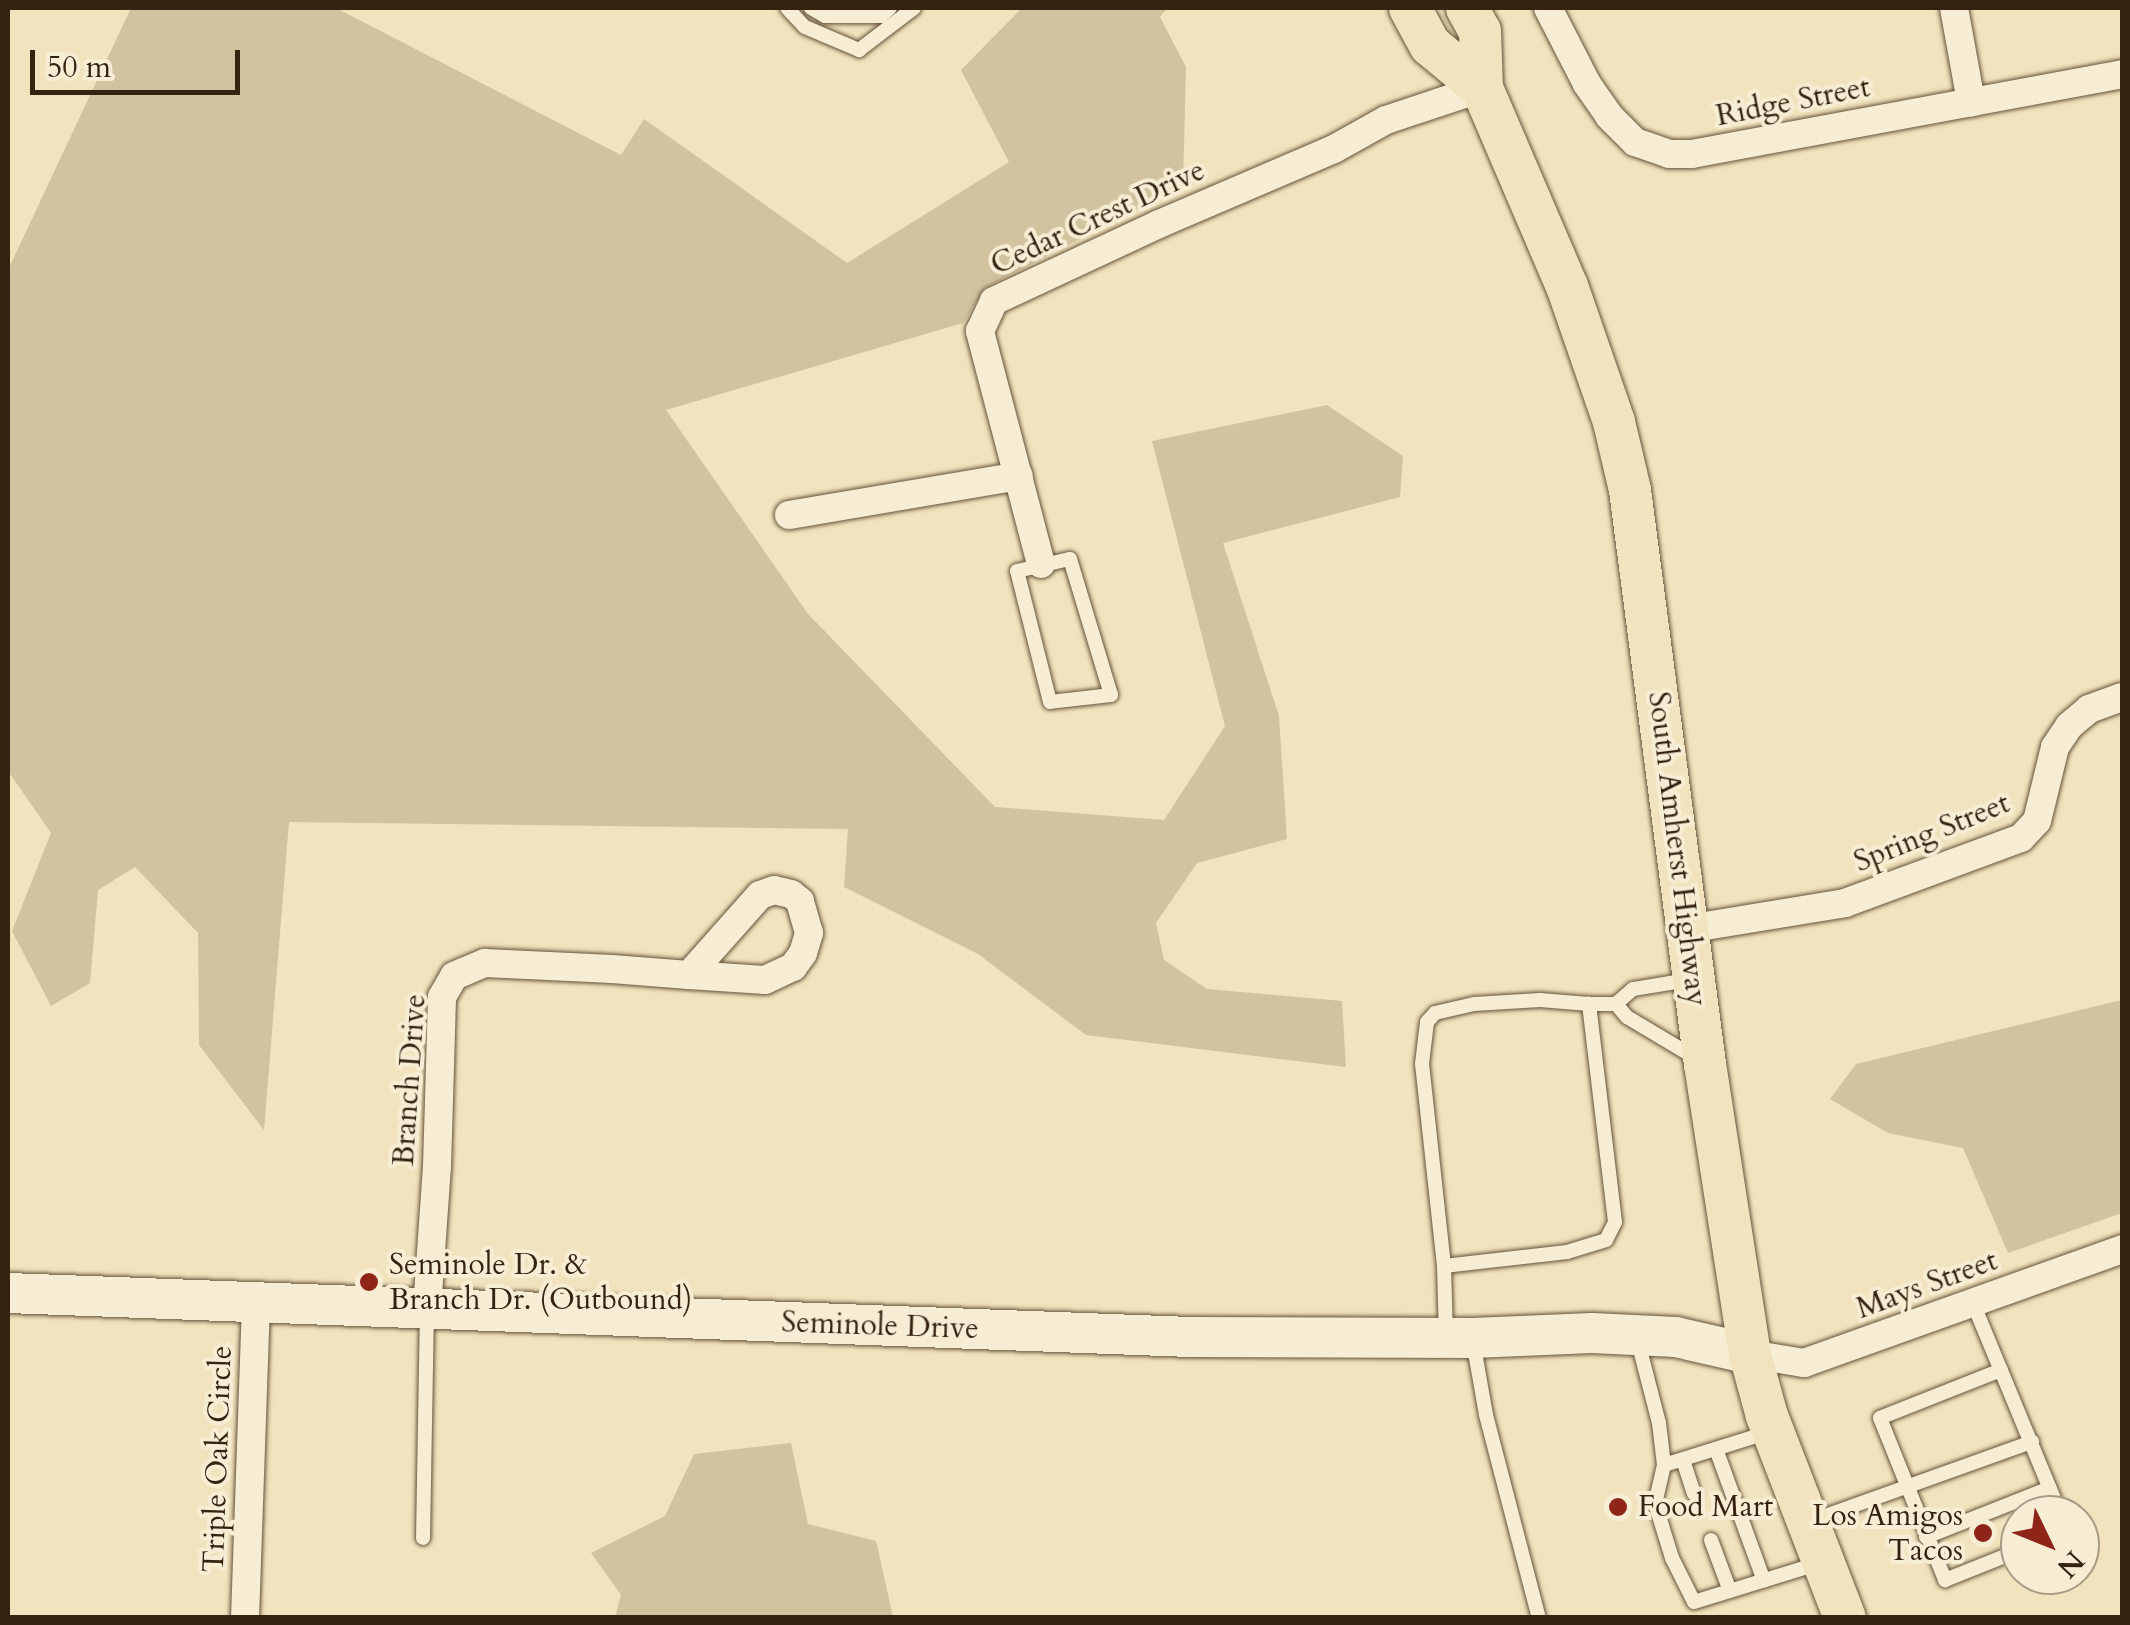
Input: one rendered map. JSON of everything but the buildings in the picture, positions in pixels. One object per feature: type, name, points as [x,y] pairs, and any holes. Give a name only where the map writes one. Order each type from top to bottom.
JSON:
[{"type":"main road","points":[[1410,8],[1430,45],[1482,88]]},
{"type":"main road","points":[[1467,8],[1480,31],[1482,88]]},
{"type":"main road","name":"South Amherst Highway","points":[[1482,88],[1567,286],[1614,422],[1630,490],[1705,1064],[1750,1354],[1772,1431],[1845,1618]]},
{"type":"street","name":"Ridge Street","points":[[1548,8],[1587,84],[1635,142],[1669,154],[1692,154],[2122,74]]},
{"type":"street","points":[[1954,8],[1971,102]]},
{"type":"street","name":"Cedar Crest Drive","points":[[1041,564],[980,331],[994,302],[1159,224],[1334,149],[1386,120],[1482,88]]},
{"type":"street","points":[[790,515],[1019,476]]},
{"type":"street","name":"Spring Street","points":[[1687,929],[1846,902],[2021,838],[2038,821],[2055,747],[2069,726],[2089,709],[2122,698]]},
{"type":"street","name":"Branch Drive","points":[[427,1309],[437,1166],[442,997],[454,976],[485,963],[689,975]]},
{"type":"street","name":"Mays Street","points":[[1750,1354],[1804,1363],[2122,1249]]},
{"type":"street","name":"Seminole Drive","points":[[8,1293],[1192,1337],[1459,1338],[1592,1333],[1676,1338],[1750,1354]]},
{"type":"street","name":"Triple Oak Circle","points":[[245,1618],[256,1302]]},
{"type":"lane","points":[[787,8],[805,26],[859,50],[914,8]]},
{"type":"lane","points":[[811,8],[824,16],[853,12],[881,16],[890,8]]},
{"type":"lane","points":[[1070,559],[1111,694],[1050,702],[1017,571],[1041,564],[1070,559]]},
{"type":"lane","points":[[1538,1618],[1486,1415],[1459,1338],[1444,1266],[1422,1064],[1426,1022],[1435,1013],[1474,1004],[1540,1000],[1616,1004],[1633,989],[1694,980]]},
{"type":"lane","points":[[1444,1266],[1567,1252],[1606,1240],[1616,1222],[1589,1004]]},
{"type":"lane","points":[[1616,1004],[1638,1025],[1705,1064]]},
{"type":"lane","points":[[1974,1303],[2053,1495]]},
{"type":"lane","points":[[423,1538],[427,1309]]},
{"type":"lane","points":[[1636,1338],[1659,1422],[1664,1465],[1655,1503],[1672,1558],[1694,1602],[1821,1562]]},
{"type":"lane","points":[[2000,1558],[1945,1580],[1880,1418],[2002,1370]]},
{"type":"lane","points":[[1664,1465],[1772,1431]]},
{"type":"lane","points":[[1806,1523],[2032,1442]]},
{"type":"lane","points":[[1716,1449],[1764,1580]]},
{"type":"lane","points":[[1683,1460],[1694,1493]]},
{"type":"lane","points":[[1926,1537],[2050,1488]]},
{"type":"lane","points":[[1712,1540],[1730,1591]]},
{"type":"shaded area","points":[[131,8],[336,8],[621,155],[644,119],[847,263],[1009,162],[961,70],[1022,8],[1167,8],[1160,17],[1186,67],[1183,186],[985,288],[963,323],[666,410],[808,614],[995,807],[1164,820],[1225,726],[1152,441],[1327,405],[1403,456],[1400,497],[1223,543],[1279,716],[1287,839],[1197,863],[1156,923],[1164,960],[1207,989],[1342,1001],[1346,1067],[1086,1035],[978,954],[844,887],[848,829],[289,822],[264,1130],[199,1045],[198,933],[135,867],[98,890],[90,983],[51,1006],[12,931],[51,833],[8,771],[8,270]]},
{"type":"shaded area","points":[[2122,1000],[2122,1213],[2008,1253],[1963,1148],[1888,1133],[1830,1099],[1856,1064]]},
{"type":"shaded area","points":[[791,1443],[808,1524],[876,1541],[893,1617],[615,1617],[621,1595],[591,1553],[665,1516],[694,1454]]},
{"type":"place","name":"Seminole Dr. & Branch Dr. (Outbound)","points":[[369,1282]]},
{"type":"place","name":"Food Mart","points":[[1618,1507]]},
{"type":"place","name":"Los Amigos Tacos","points":[[1983,1533]]}]
